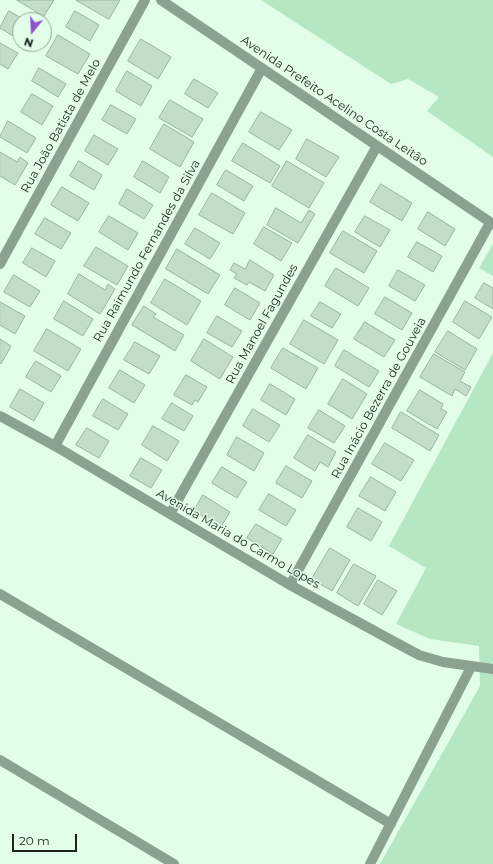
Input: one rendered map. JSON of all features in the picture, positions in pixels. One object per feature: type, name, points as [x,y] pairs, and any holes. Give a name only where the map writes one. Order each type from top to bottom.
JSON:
[{"type":"street","name":"Rua João Batista de Melo","points":[[0,264],[145,0]]},
{"type":"street","name":"Avenida Prefeito Acelino Costa Leitão","points":[[161,0],[492,224]]},
{"type":"street","name":"Rua Raimundo Fernandes da Silva","points":[[55,446],[262,68]]},
{"type":"street","name":"Rua Manoel Fagundes","points":[[170,514],[377,146]]},
{"type":"street","name":"Rua Inácio Bezerra de Gouveia","points":[[290,585],[492,224]]},
{"type":"street","name":"Avenida Maria do Carmo Lopes","points":[[0,416],[55,446],[290,585],[419,655],[443,662],[493,669]]},
{"type":"street","points":[[0,594],[390,824]]},
{"type":"street","points":[[370,864],[471,667]]},
{"type":"street","points":[[0,760],[174,864]]},
{"type":"green space","points":[[261,0],[493,0],[493,157],[427,111],[439,97],[408,79],[391,84]]},
{"type":"green space","points":[[493,244],[493,276],[479,268]]},
{"type":"green space","points":[[493,353],[493,864],[380,864],[480,686],[479,646],[430,639],[396,624],[426,568],[389,546]]},
{"type":"building","points":[[17,0],[54,0],[46,12],[37,12]]},
{"type":"building","points":[[76,0],[120,0],[109,19]]},
{"type":"building","points":[[9,11],[12,13],[12,35],[0,28]]},
{"type":"building","points":[[75,11],[99,25],[90,41],[66,27]]},
{"type":"building","points":[[58,35],[90,54],[78,74],[46,56],[48,52],[52,52],[52,46]]},
{"type":"building","points":[[141,39],[171,57],[158,79],[128,61]]},
{"type":"building","points":[[0,43],[12,50],[12,52],[18,53],[8,69],[0,64]]},
{"type":"building","points":[[39,68],[66,84],[58,97],[32,81]]},
{"type":"building","points":[[127,71],[152,86],[141,106],[116,91]]},
{"type":"building","points":[[194,79],[218,93],[208,108],[185,94]]},
{"type":"building","points":[[32,94],[53,106],[42,125],[21,112]]},
{"type":"building","points":[[170,100],[203,119],[192,137],[159,118]]},
{"type":"building","points":[[111,105],[136,119],[127,134],[102,120]]},
{"type":"building","points":[[261,112],[292,130],[279,150],[249,132]]},
{"type":"building","points":[[8,121],[36,138],[27,153],[0,137]]},
{"type":"building","points":[[164,124],[194,142],[180,167],[150,149]]},
{"type":"building","points":[[94,135],[118,149],[108,165],[85,151]]},
{"type":"building","points":[[307,139],[339,157],[326,177],[296,159]]},
{"type":"building","points":[[243,143],[280,166],[270,183],[232,161]]},
{"type":"building","points":[[0,152],[17,162],[20,157],[28,163],[15,185],[0,176]]},
{"type":"building","points":[[79,161],[102,175],[94,190],[70,176]]},
{"type":"building","points":[[143,161],[169,177],[160,193],[134,177]]},
{"type":"building","points":[[287,161],[324,183],[309,208],[272,186]]},
{"type":"building","points":[[226,170],[253,186],[244,201],[217,185]]},
{"type":"building","points":[[381,184],[412,203],[402,221],[370,202]]},
{"type":"building","points":[[62,187],[89,203],[78,221],[51,205]]},
{"type":"building","points":[[127,189],[153,205],[144,219],[119,204]]},
{"type":"building","points":[[212,193],[245,213],[233,234],[199,215]]},
{"type":"building","points":[[276,208],[301,223],[309,210],[315,214],[298,243],[267,225]]},
{"type":"building","points":[[428,212],[455,229],[445,246],[418,229]]},
{"type":"building","points":[[109,216],[138,233],[128,250],[99,232]]},
{"type":"building","points":[[365,216],[390,230],[380,247],[355,232]]},
{"type":"building","points":[[45,218],[71,233],[61,249],[35,234]]},
{"type":"building","points":[[264,227],[292,243],[281,261],[254,244]]},
{"type":"building","points":[[195,228],[220,243],[210,259],[185,244]]},
{"type":"building","points":[[343,231],[377,251],[364,273],[330,253]]},
{"type":"building","points":[[417,242],[442,256],[433,272],[408,257]]},
{"type":"building","points":[[96,247],[128,266],[117,285],[84,266]]},
{"type":"building","points":[[32,248],[55,261],[46,277],[23,263]]},
{"type":"building","points":[[177,249],[220,275],[208,294],[166,269]]},
{"type":"building","points":[[250,260],[274,275],[265,291],[249,282],[247,285],[234,278],[237,274],[230,270],[234,263],[245,269]]},
{"type":"building","points":[[336,268],[369,288],[358,306],[325,286]]},
{"type":"building","points":[[398,270],[425,285],[415,301],[389,286]]},
{"type":"building","points":[[79,274],[105,290],[108,284],[115,289],[100,314],[68,294]]},
{"type":"building","points":[[14,275],[40,291],[30,307],[4,292]]},
{"type":"building","points":[[165,279],[201,301],[187,325],[151,303]]},
{"type":"building","points":[[484,283],[493,288],[493,309],[475,298]]},
{"type":"building","points":[[235,288],[260,303],[250,320],[225,305]]},
{"type":"building","points":[[385,297],[412,313],[402,330],[375,314]]},
{"type":"building","points":[[64,301],[93,319],[83,336],[54,319]]},
{"type":"building","points":[[465,301],[492,317],[479,339],[453,322]]},
{"type":"building","points":[[0,302],[25,316],[15,334],[0,325]]},
{"type":"building","points":[[320,302],[341,314],[332,328],[311,316]]},
{"type":"building","points":[[144,306],[156,314],[153,317],[184,335],[175,351],[132,325]]},
{"type":"building","points":[[217,316],[242,331],[232,347],[207,333]]},
{"type":"building","points":[[304,320],[338,340],[324,364],[290,344]]},
{"type":"building","points":[[365,322],[395,340],[384,357],[354,339]]},
{"type":"building","points":[[47,329],[81,349],[68,371],[34,351]]},
{"type":"building","points":[[448,331],[477,349],[465,370],[435,352]]},
{"type":"building","points":[[0,339],[11,346],[1,364],[0,363]]},
{"type":"building","points":[[204,339],[233,357],[220,379],[191,361]]},
{"type":"building","points":[[135,342],[160,356],[149,374],[124,360]]},
{"type":"building","points":[[283,348],[318,368],[306,389],[271,368]]},
{"type":"building","points":[[344,350],[379,371],[369,387],[335,366]]},
{"type":"building","points":[[434,354],[465,372],[460,381],[471,387],[466,396],[455,389],[452,396],[420,377]]},
{"type":"building","points":[[36,361],[61,376],[51,392],[26,377]]},
{"type":"building","points":[[120,370],[145,385],[134,403],[109,388]]},
{"type":"building","points":[[186,375],[207,387],[198,402],[195,400],[192,405],[174,395]]},
{"type":"building","points":[[343,379],[367,394],[352,419],[328,404]]},
{"type":"building","points":[[270,384],[295,399],[286,415],[261,400]]},
{"type":"building","points":[[20,389],[44,403],[34,421],[10,407]]},
{"type":"building","points":[[420,390],[443,404],[441,409],[447,412],[437,429],[407,411]]},
{"type":"building","points":[[103,399],[128,414],[118,430],[93,416]]},
{"type":"building","points":[[172,403],[193,416],[184,431],[162,419]]},
{"type":"building","points":[[253,409],[280,425],[269,442],[243,426]]},
{"type":"building","points":[[319,410],[345,426],[334,443],[308,428]]},
{"type":"building","points":[[401,412],[439,435],[430,451],[392,428]]},
{"type":"building","points":[[153,426],[179,441],[167,461],[142,445]]},
{"type":"building","points":[[87,428],[109,441],[99,458],[76,445]]},
{"type":"building","points":[[308,435],[336,452],[328,467],[320,462],[315,471],[294,458]]},
{"type":"building","points":[[237,437],[264,453],[254,471],[227,455]]},
{"type":"building","points":[[385,443],[414,460],[401,481],[372,464]]},
{"type":"building","points":[[141,458],[162,470],[151,488],[130,476]]},
{"type":"building","points":[[286,466],[312,481],[302,498],[276,483]]},
{"type":"building","points":[[222,467],[247,482],[237,498],[212,483]]},
{"type":"building","points":[[371,477],[396,492],[385,511],[359,496]]},
{"type":"building","points":[[269,494],[296,510],[286,526],[259,510]]},
{"type":"building","points":[[203,495],[230,512],[221,527],[194,511]]},
{"type":"building","points":[[358,508],[382,522],[371,541],[347,527]]},
{"type":"building","points":[[256,524],[282,539],[273,554],[247,538]]},
{"type":"building","points":[[330,548],[350,560],[332,591],[312,579]]},
{"type":"building","points":[[354,564],[376,576],[358,606],[337,593]]},
{"type":"building","points":[[378,580],[397,591],[382,615],[364,604]]}]
